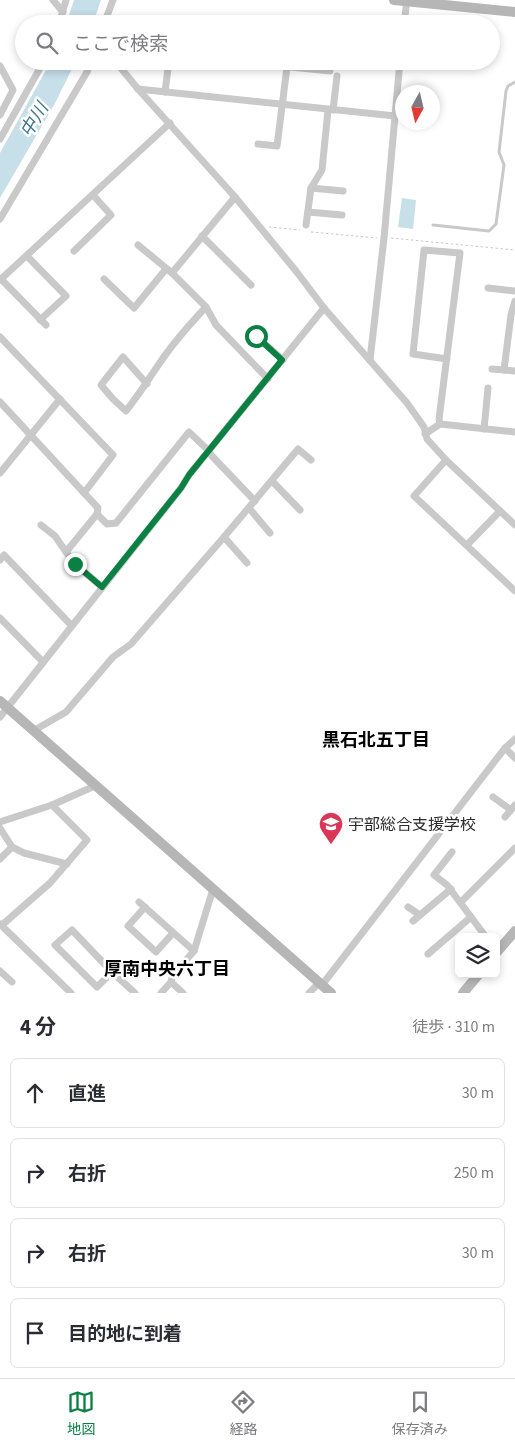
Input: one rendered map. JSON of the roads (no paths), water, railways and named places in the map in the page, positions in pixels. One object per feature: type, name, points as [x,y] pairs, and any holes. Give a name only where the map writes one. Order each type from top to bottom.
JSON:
[{"type":"street","points":[[53,0],[63,12]]},
{"type":"street","points":[[62,15],[66,0]]},
{"type":"street","points":[[107,15],[112,0]]},
{"type":"street","points":[[394,0],[515,12]]},
{"type":"street","points":[[405,15],[407,1]]},
{"type":"street","points":[[0,66],[13,90],[0,115]]},
{"type":"street","points":[[0,139],[39,70]]},
{"type":"street","points":[[0,219],[88,70]]},
{"type":"street","points":[[122,70],[235,197],[324,308],[407,403],[424,428],[426,439],[515,525]]},
{"type":"street","points":[[165,92],[168,70]]},
{"type":"street","points":[[258,144],[277,146],[287,70]]},
{"type":"street","points":[[319,70],[330,71]]},
{"type":"street","points":[[398,85],[399,70]]},
{"type":"street","points":[[306,225],[311,188],[322,170],[330,110],[337,76]]},
{"type":"street","points":[[138,89],[395,116],[370,360]]},
{"type":"street","points":[[27,256],[66,296],[43,322],[1,280],[170,123]]},
{"type":"street","points":[[311,188],[343,191]]},
{"type":"street","points":[[74,251],[111,215],[93,195]]},
{"type":"street","points":[[104,279],[134,308],[202,236],[235,197]]},
{"type":"street","points":[[308,212],[342,215]]},
{"type":"street","points":[[202,236],[251,285]]},
{"type":"street","points":[[138,245],[169,271],[206,307],[216,325],[268,379]]},
{"type":"street","points":[[440,424],[439,419],[460,253],[424,250],[414,354],[446,360]]},
{"type":"street","points":[[488,288],[515,291]]},
{"type":"street","points":[[504,370],[511,315],[515,301]]},
{"type":"street","points":[[147,384],[123,357],[102,384],[126,411],[147,384],[178,338],[206,307]]},
{"type":"street","points":[[0,717],[4,704],[43,662],[181,488],[189,475],[324,308]]},
{"type":"street","points":[[0,336],[113,456],[84,492]]},
{"type":"street","points":[[256,336],[282,360]]},
{"type":"street","points":[[492,369],[515,371]]},
{"type":"street","points":[[484,429],[488,388]]},
{"type":"street","points":[[0,473],[60,399]]},
{"type":"street","points":[[0,402],[98,508],[97,514],[66,552]]},
{"type":"street","points":[[425,434],[440,424],[515,432]]},
{"type":"street","points":[[97,514],[107,524],[116,523],[189,432],[255,501]]},
{"type":"street","points":[[33,731],[66,712],[113,657],[131,644],[298,449],[311,460]]},
{"type":"street","points":[[446,460],[414,496],[515,591]]},
{"type":"street","points":[[272,480],[300,510]]},
{"type":"street","points":[[249,508],[270,533]]},
{"type":"street","points":[[467,545],[500,511]]},
{"type":"street","points":[[41,525],[55,536],[75,564],[102,587]]},
{"type":"street","points":[[224,537],[247,563]]},
{"type":"street","points":[[0,560],[4,555],[71,625]]},
{"type":"street","points":[[0,618],[43,662]]},
{"type":"street","points":[[4,704],[331,993]]},
{"type":"street","points":[[309,993],[321,984],[515,739]]},
{"type":"street","points":[[506,748],[515,758]]},
{"type":"street","points":[[0,822],[52,805],[97,785]]},
{"type":"street","points":[[493,797],[513,808],[505,817]]},
{"type":"street","points":[[52,805],[87,840],[50,882],[1,924],[71,993]]},
{"type":"street","points":[[0,828],[12,847],[24,853],[67,864]]},
{"type":"street","points":[[0,858],[12,847]]},
{"type":"street","points":[[461,902],[515,848]]},
{"type":"street","points":[[452,852],[434,875],[451,889],[483,933]]},
{"type":"street","points":[[161,993],[172,982],[173,974],[194,951],[214,889]]},
{"type":"street","points":[[413,921],[451,889]]},
{"type":"street","points":[[173,933],[156,952],[128,926],[142,904],[194,951]]},
{"type":"street","points":[[408,907],[420,915]]},
{"type":"street","points":[[428,954],[471,917]]},
{"type":"street","points":[[112,972],[96,987],[55,945],[72,930],[135,993]]},
{"type":"street","points":[[500,948],[515,931]]},
{"type":"street","points":[[0,971],[12,982]]},
{"type":"street","points":[[463,993],[476,978]]},
{"type":"street","points":[[172,982],[183,993]]},
{"type":"lane","points":[[433,225],[489,231],[496,224],[504,165],[499,152],[506,91],[510,83],[515,82]]},
{"type":"water","points":[[74,0],[101,0],[96,15],[69,15]]},
{"type":"water","name":"中川","points":[[46,70],[72,70],[54,105],[0,198],[0,153]]},
{"type":"water","points":[[402,198],[416,200],[413,229],[398,227]]},
{"type":"place","name":"宇部総合支援学校","points":[[331,845]]},
{"type":"district","name":"黒石北五丁目","points":[[376,740]]},
{"type":"district","name":"厚南中央六丁目","points":[[167,969]]}]
